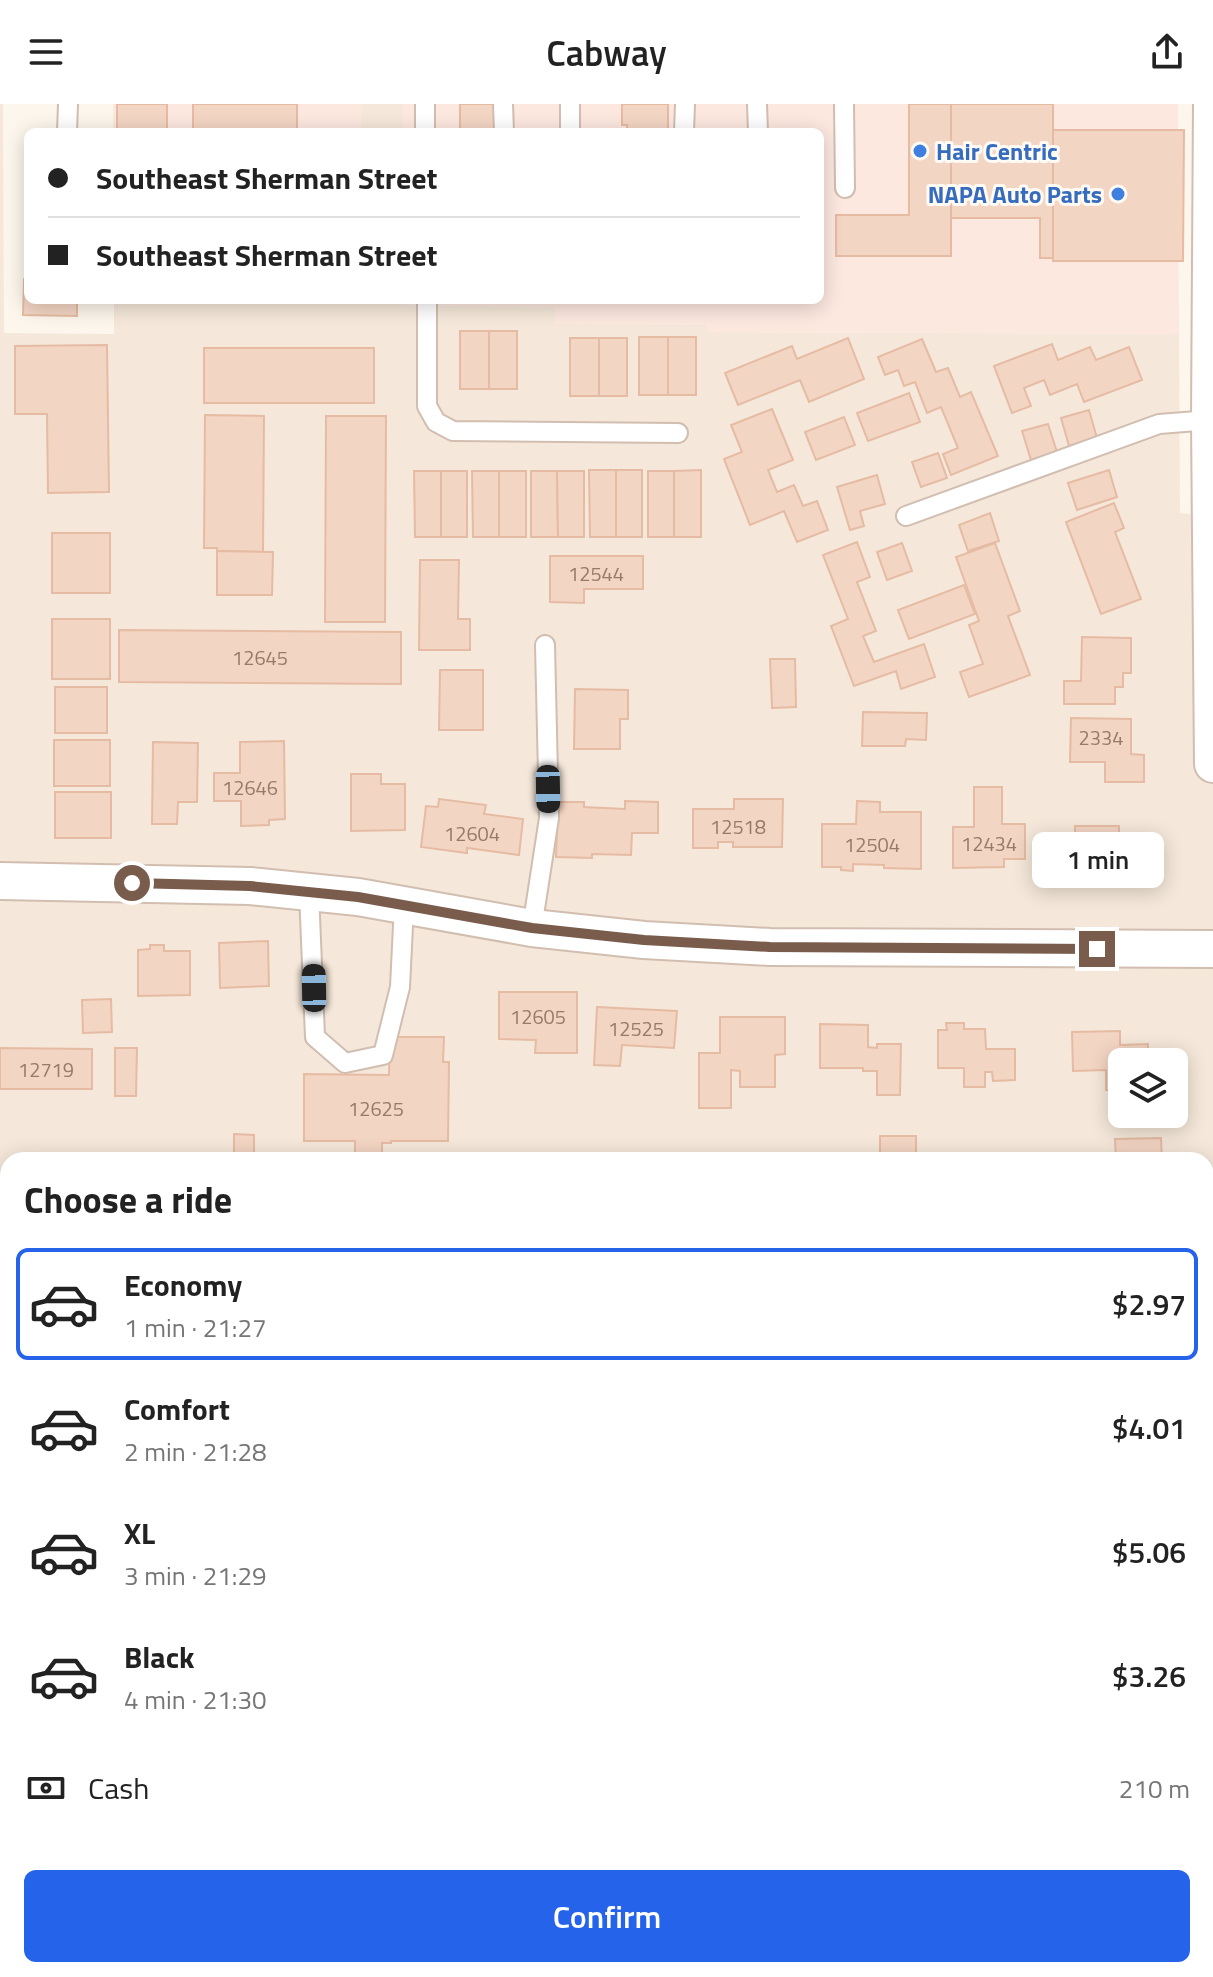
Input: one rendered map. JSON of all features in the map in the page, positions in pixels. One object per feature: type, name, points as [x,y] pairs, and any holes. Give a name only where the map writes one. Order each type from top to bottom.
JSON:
[{"type":"street","points":[[1212,104],[1210,420],[1213,764]]},
{"type":"street","points":[[0,881],[250,886],[358,897],[532,928],[644,940],[770,947],[1213,949]]},
{"type":"lane","points":[[67,128],[68,104]]},
{"type":"lane","points":[[425,104],[425,128]]},
{"type":"lane","points":[[503,104],[504,128]]},
{"type":"lane","points":[[570,104],[570,128]]},
{"type":"lane","points":[[684,128],[685,104]]},
{"type":"lane","points":[[757,104],[758,128]]},
{"type":"lane","points":[[844,104],[845,188]]},
{"type":"lane","points":[[427,304],[427,406],[436,422],[453,431],[678,433]]},
{"type":"lane","points":[[906,516],[1159,424],[1210,420]]},
{"type":"lane","points":[[532,928],[549,818],[545,645]]},
{"type":"lane","points":[[309,892],[315,1037],[345,1063],[383,1055],[400,987],[404,905]]},
{"type":"shaded area","points":[[0,104],[3,104],[4,333],[114,334],[114,304],[404,304],[556,307],[555,323],[708,325],[708,332],[1179,334],[1180,513],[1213,517],[1213,1152],[0,1152]]},
{"type":"shaded area","points":[[113,104],[361,104],[361,128],[113,128]]},
{"type":"shaded area","points":[[361,104],[403,104],[403,128],[361,128]]},
{"type":"shaded area","points":[[403,104],[1178,104],[1179,334],[708,332],[707,325],[555,324],[555,307],[403,305],[824,304],[824,128],[403,128]]},
{"type":"building","points":[[117,104],[167,104],[167,128],[117,128]]},
{"type":"building","points":[[193,104],[297,104],[297,128],[193,128]]},
{"type":"building","points":[[460,104],[494,104],[494,128],[460,128]]},
{"type":"building","points":[[622,104],[668,104],[668,128],[627,128],[627,125],[622,125]]},
{"type":"building","points":[[909,104],[951,104],[951,256],[836,256],[836,215],[909,215]]},
{"type":"building","points":[[951,104],[1053,104],[1053,258],[1040,258],[1040,218],[951,218]]},
{"type":"building","name":"NAPA Auto Parts","points":[[1053,130],[1184,130],[1183,261],[1053,261]]},
{"type":"building","points":[[24,279],[24,304],[77,304],[77,316],[23,315]]},
{"type":"building","points":[[460,331],[489,331],[489,389],[460,389]]},
{"type":"building","points":[[489,331],[517,331],[517,389],[489,389]]},
{"type":"building","points":[[639,337],[668,337],[668,395],[639,395]]},
{"type":"building","points":[[668,337],[696,337],[696,395],[668,395]]},
{"type":"building","points":[[570,338],[599,338],[599,396],[570,396]]},
{"type":"building","points":[[599,338],[627,338],[627,396],[599,396]]},
{"type":"building","points":[[848,338],[864,379],[809,402],[800,380],[738,405],[725,373],[792,346],[797,359]]},
{"type":"building","points":[[922,339],[936,372],[948,368],[960,397],[971,392],[998,456],[951,475],[943,454],[958,448],[941,407],[927,413],[915,382],[904,386],[898,370],[885,375],[878,357]]},
{"type":"building","points":[[1052,344],[1058,360],[1090,347],[1096,360],[1129,347],[1142,380],[1084,402],[1077,384],[1050,395],[1044,380],[1024,388],[1031,406],[1012,413],[994,366]]},
{"type":"building","points":[[107,345],[109,492],[48,493],[47,414],[15,414],[15,346]]},
{"type":"building","points":[[204,348],[374,348],[374,403],[204,403]]},
{"type":"building","points":[[909,393],[920,422],[868,441],[857,413]]},
{"type":"building","points":[[772,409],[793,460],[768,470],[777,492],[794,485],[803,506],[817,501],[828,530],[797,542],[784,511],[750,525],[724,459],[742,452],[731,425]]},
{"type":"building","points":[[1089,410],[1097,438],[1069,446],[1061,418]]},
{"type":"building","points":[[205,415],[264,416],[263,552],[204,548]]},
{"type":"building","points":[[326,416],[386,416],[385,622],[325,622]]},
{"type":"building","points":[[844,417],[855,445],[816,460],[805,432]]},
{"type":"building","points":[[1048,424],[1057,452],[1031,460],[1022,431]]},
{"type":"building","points":[[938,453],[947,478],[921,487],[912,462]]},
{"type":"building","points":[[589,470],[616,470],[616,537],[590,537]]},
{"type":"building","points":[[616,470],[642,470],[642,537],[616,537]]},
{"type":"building","points":[[701,470],[701,537],[674,537],[674,471]]},
{"type":"building","points":[[1109,470],[1117,497],[1077,510],[1068,483]]},
{"type":"building","points":[[414,471],[441,471],[441,537],[415,537]]},
{"type":"building","points":[[441,471],[467,471],[467,537],[441,537]]},
{"type":"building","points":[[472,471],[499,471],[499,537],[473,537]]},
{"type":"building","points":[[499,471],[526,471],[526,537],[499,537]]},
{"type":"building","points":[[531,471],[557,471],[558,537],[531,537]]},
{"type":"building","points":[[557,471],[584,471],[584,537],[558,537]]},
{"type":"building","points":[[648,471],[674,471],[674,537],[648,537]]},
{"type":"building","points":[[877,475],[885,504],[860,511],[864,526],[850,530],[837,487]]},
{"type":"building","points":[[1114,503],[1124,528],[1115,532],[1141,599],[1101,614],[1066,522]]},
{"type":"building","points":[[990,513],[999,541],[968,551],[959,525]]},
{"type":"building","points":[[52,533],[110,533],[110,593],[52,593]]},
{"type":"building","points":[[857,542],[870,577],[857,582],[876,631],[863,636],[874,662],[924,644],[935,677],[901,689],[896,671],[854,686],[831,626],[848,619],[823,555]]},
{"type":"building","points":[[902,543],[912,571],[887,580],[877,552]]},
{"type":"building","points":[[995,543],[1020,611],[1008,616],[1030,675],[969,697],[960,672],[983,664],[969,625],[979,621],[956,557]]},
{"type":"building","points":[[217,551],[273,552],[272,595],[217,595]]},
{"type":"building","points":[[550,556],[643,556],[643,589],[584,589],[584,603],[550,602]]},
{"type":"building","points":[[420,560],[459,560],[458,619],[470,619],[470,650],[419,650]]},
{"type":"building","points":[[964,585],[975,614],[909,639],[898,610]]},
{"type":"building","points":[[52,619],[110,619],[110,679],[52,679]]},
{"type":"building","points":[[119,630],[401,632],[401,684],[119,682]]},
{"type":"building","points":[[1082,637],[1131,638],[1131,673],[1123,673],[1123,687],[1115,687],[1115,704],[1064,704],[1064,681],[1081,681]]},
{"type":"building","points":[[770,659],[795,659],[796,707],[772,708]]},
{"type":"building","points":[[440,670],[483,670],[483,730],[439,730]]},
{"type":"building","points":[[55,687],[107,687],[107,733],[55,733]]},
{"type":"building","points":[[575,689],[628,690],[628,719],[620,719],[620,749],[574,749]]},
{"type":"building","points":[[863,712],[927,713],[926,740],[906,739],[905,746],[862,746]]},
{"type":"building","points":[[1071,718],[1131,719],[1131,754],[1144,755],[1144,782],[1105,782],[1105,762],[1070,762]]},
{"type":"building","points":[[54,740],[110,740],[110,786],[54,786]]},
{"type":"building","points":[[284,741],[285,819],[269,820],[269,825],[241,826],[241,801],[214,801],[214,773],[240,773],[240,742]]},
{"type":"building","points":[[153,742],[198,743],[197,802],[178,802],[177,824],[152,824]]},
{"type":"building","points":[[351,774],[381,774],[381,784],[405,784],[405,830],[351,831]]},
{"type":"building","points":[[974,787],[1002,787],[1002,824],[1025,824],[1025,859],[1004,859],[1004,867],[953,868],[953,827],[974,827]]},
{"type":"building","points":[[55,792],[111,792],[111,838],[55,838]]},
{"type":"building","points":[[439,799],[486,805],[484,814],[523,819],[519,855],[467,848],[467,853],[421,847],[426,806],[438,807]]},
{"type":"building","points":[[734,799],[783,799],[782,847],[733,847],[733,842],[718,842],[718,848],[693,848],[693,809],[734,809]]},
{"type":"building","points":[[625,801],[658,802],[658,833],[632,833],[631,855],[556,857],[558,802],[584,802],[584,807],[625,809]]},
{"type":"building","points":[[857,801],[880,802],[880,812],[921,812],[921,869],[853,864],[853,871],[841,870],[841,867],[822,867],[822,824],[856,824]]},
{"type":"building","points":[[1075,826],[1119,826],[1119,835],[1152,835],[1151,870],[1108,869],[1108,874],[1089,874],[1089,867],[1075,867]]},
{"type":"building","points":[[268,941],[269,986],[220,988],[219,943]]},
{"type":"building","points":[[150,945],[164,945],[164,951],[190,951],[190,995],[138,996],[138,950],[150,949]]},
{"type":"building","points":[[499,992],[577,992],[577,1053],[535,1053],[536,1040],[499,1039]]},
{"type":"building","points":[[111,999],[112,1032],[83,1033],[82,1000]]},
{"type":"building","points":[[597,1007],[677,1011],[674,1048],[622,1045],[620,1066],[594,1065]]},
{"type":"building","points":[[720,1017],[785,1017],[785,1054],[775,1055],[775,1087],[740,1087],[740,1071],[731,1070],[731,1108],[699,1108],[699,1053],[720,1053]]},
{"type":"building","points":[[946,1023],[964,1023],[964,1029],[985,1029],[986,1049],[1015,1049],[1015,1080],[993,1081],[992,1072],[985,1072],[985,1087],[964,1087],[964,1068],[938,1068],[938,1030],[947,1030]]},
{"type":"building","points":[[820,1024],[868,1025],[868,1047],[901,1044],[900,1095],[877,1095],[877,1071],[820,1068]]},
{"type":"building","points":[[1120,1031],[1120,1045],[1148,1044],[1148,1048],[1108,1048],[1106,1090],[1106,1070],[1073,1071],[1072,1032]]},
{"type":"building","points":[[390,1037],[444,1037],[443,1062],[449,1062],[448,1141],[391,1141],[382,1143],[382,1152],[355,1152],[355,1141],[304,1141],[304,1074],[389,1075]]},
{"type":"building","points":[[0,1048],[92,1049],[92,1089],[0,1089]]},
{"type":"building","points":[[115,1048],[137,1048],[136,1096],[115,1096]]},
{"type":"building","points":[[234,1134],[254,1135],[254,1152],[234,1152]]},
{"type":"building","points":[[880,1136],[916,1136],[916,1152],[880,1152]]},
{"type":"building","points":[[1161,1138],[1162,1152],[1116,1152],[1115,1139]]},
{"type":"place","name":"Hair Centric","points":[[920,151]]},
{"type":"place","name":"NAPA Auto Parts","points":[[1118,194]]},
{"type":"route","points":[[132,883],[250,886],[358,897],[532,928],[644,940],[770,947],[1097,949]]}]
